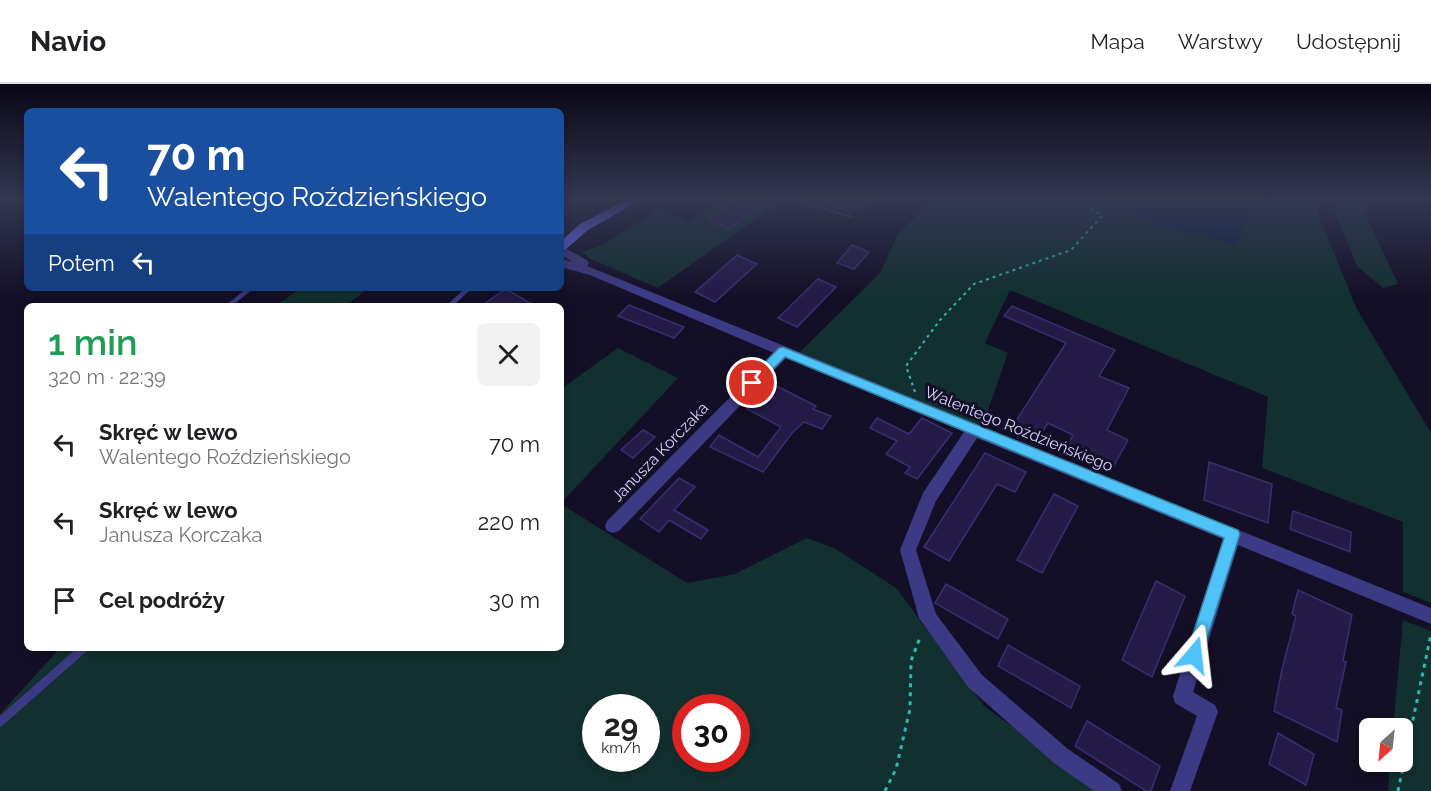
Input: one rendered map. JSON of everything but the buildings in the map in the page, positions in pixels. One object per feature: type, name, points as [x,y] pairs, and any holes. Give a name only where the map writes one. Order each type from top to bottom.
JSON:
[{"type":"street","points":[[564,244],[578,232]]},
{"type":"street","name":"Walentego Roździeńskiego","points":[[564,248],[594,272]]},
{"type":"street","name":"Walentego Roździeńskiego","points":[[564,264],[594,272],[921,409],[1431,616]]},
{"type":"street","name":"Janusza Korczaka","points":[[612,526],[783,351]]},
{"type":"street","points":[[974,430],[929,498],[908,550],[928,618],[975,681],[1061,756],[1112,791]]},
{"type":"street","points":[[1180,791],[1208,712],[1182,696],[1233,534]]},
{"type":"lane","points":[[232,303],[246,291]]},
{"type":"lane","points":[[452,303],[466,291]]},
{"type":"lane","points":[[0,722],[81,651]]},
{"type":"path","points":[[921,409],[906,366],[940,320],[974,284],[1071,250],[1087,232]]},
{"type":"path","points":[[885,791],[896,769],[910,709],[911,661],[928,618]]},
{"type":"path","points":[[1398,791],[1431,633]]},
{"type":"green space","points":[[623,232],[737,232],[658,288],[590,259],[583,252],[604,244]]},
{"type":"green space","points":[[901,232],[1325,232],[1357,309],[1431,433],[1431,603],[1403,592],[1403,522],[1262,468],[1268,397],[1010,290],[985,343],[1008,353],[981,430],[800,352],[880,273]]},
{"type":"green space","points":[[1343,232],[1373,232],[1398,284],[1383,288],[1357,266]]},
{"type":"green space","points":[[297,291],[365,291],[349,303],[279,303]]},
{"type":"green space","points":[[618,348],[678,378],[564,500],[564,387]]},
{"type":"green space","points":[[564,506],[687,583],[735,574],[807,538],[836,549],[896,588],[984,706],[1101,791],[0,791],[0,714],[57,651],[564,651]]},
{"type":"green space","points":[[1403,620],[1431,631],[1431,791],[1388,791],[1389,772],[1413,772],[1413,718],[1394,718]]},
{"type":"water","points":[[1186,232],[1243,232],[1236,244]]},
{"type":"route","points":[[752,383],[783,351],[1233,534],[1194,655]]}]
